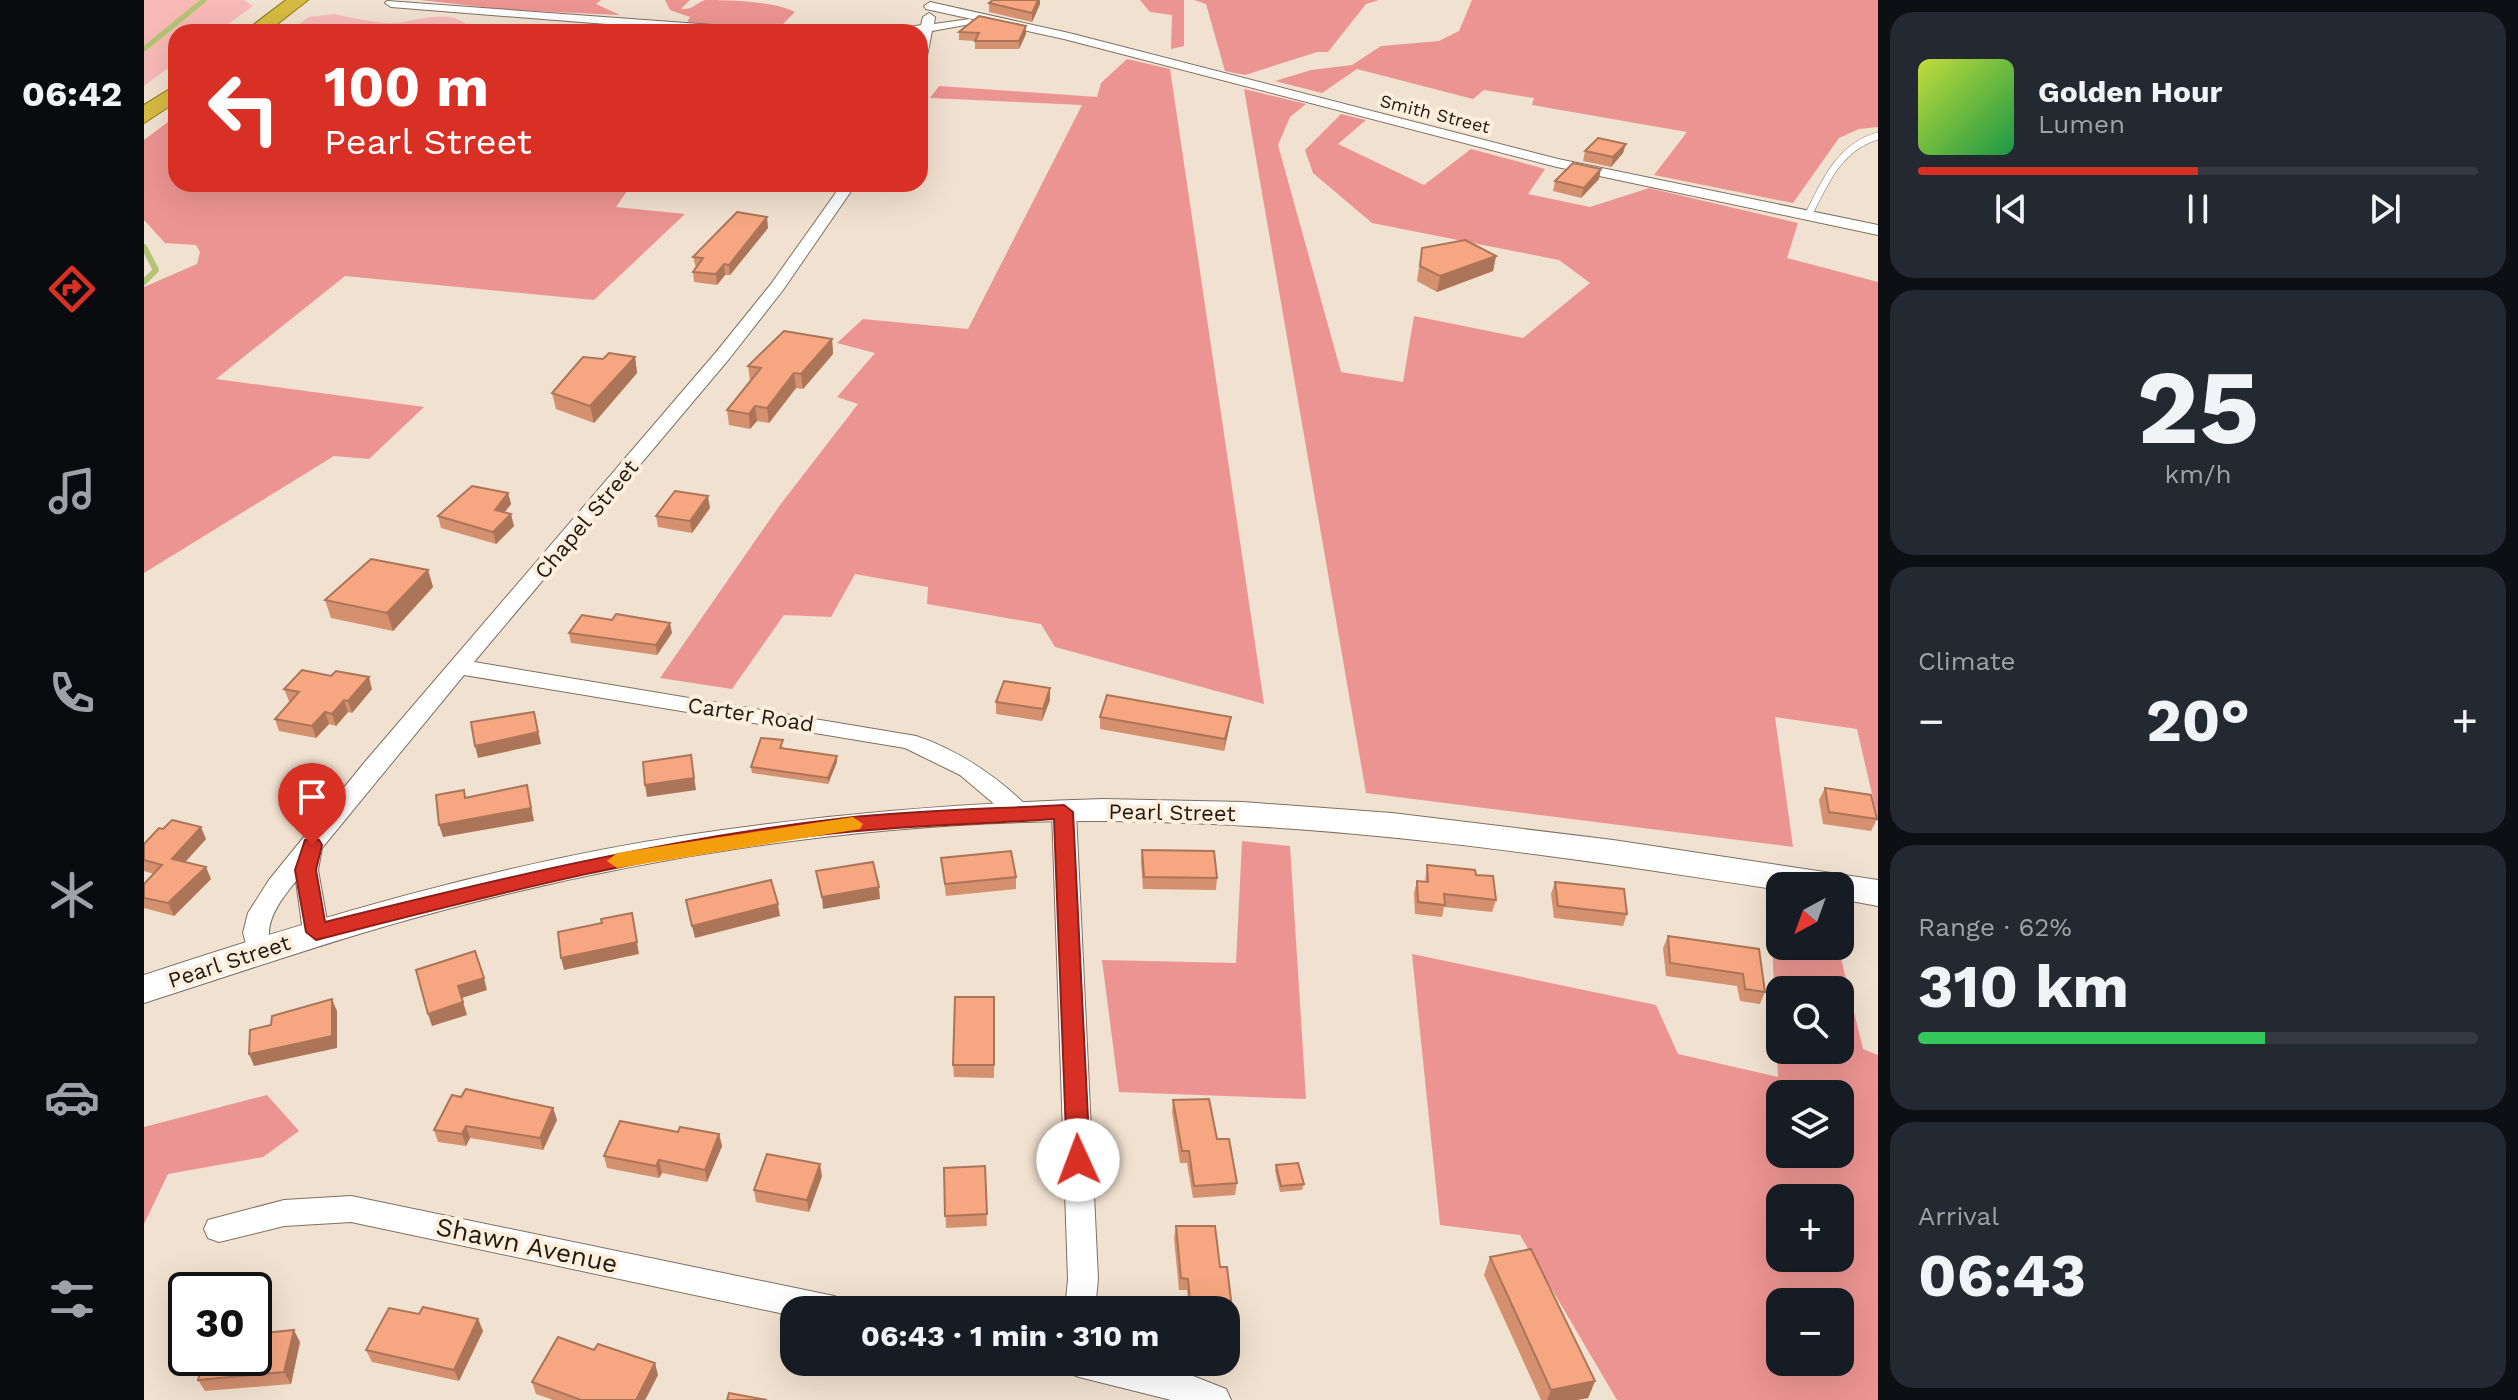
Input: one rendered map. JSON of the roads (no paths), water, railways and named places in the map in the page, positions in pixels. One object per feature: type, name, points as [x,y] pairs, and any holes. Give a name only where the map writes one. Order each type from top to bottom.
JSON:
[{"type":"highway","points":[[265,24],[298,0]]},
{"type":"highway","points":[[144,116],[168,97]]},
{"type":"main road","name":"Pearl Street","points":[[144,989],[316,932],[526,879],[704,845],[847,825],[1020,813],[1228,812],[1379,822],[1543,841],[1766,876]]},
{"type":"main road","points":[[1854,889],[1878,893]]},
{"type":"street","points":[[391,3],[654,24]]},
{"type":"street","points":[[928,33],[930,3]]},
{"type":"street","name":"Smith Street","points":[[930,3],[985,21],[1065,36],[1557,163],[1878,230]]},
{"type":"street","name":"Smith Street","points":[[929,29],[985,21]]},
{"type":"street","name":"Chapel Street","points":[[259,950],[256,933],[261,913],[312,845],[372,769],[751,320],[843,192]]},
{"type":"street","name":"Carter Road","points":[[460,667],[908,741],[958,761],[994,786],[1020,813]]},
{"type":"street","points":[[1064,812],[1083,1264],[1081,1296]]},
{"type":"street","points":[[312,845],[306,870],[316,932]]},
{"type":"street","name":"Shawn Avenue","points":[[219,1229],[267,1213],[294,1209],[351,1209],[780,1299]]},
{"type":"street","points":[[1136,1376],[1188,1389],[1215,1400]]},
{"type":"lane","points":[[1808,216],[1844,158],[1859,142],[1878,136]]},
{"type":"waterway","points":[[175,24],[204,0]]},
{"type":"waterway","points":[[144,49],[168,29]]},
{"type":"waterway","points":[[144,247],[156,270],[144,282]]}]
